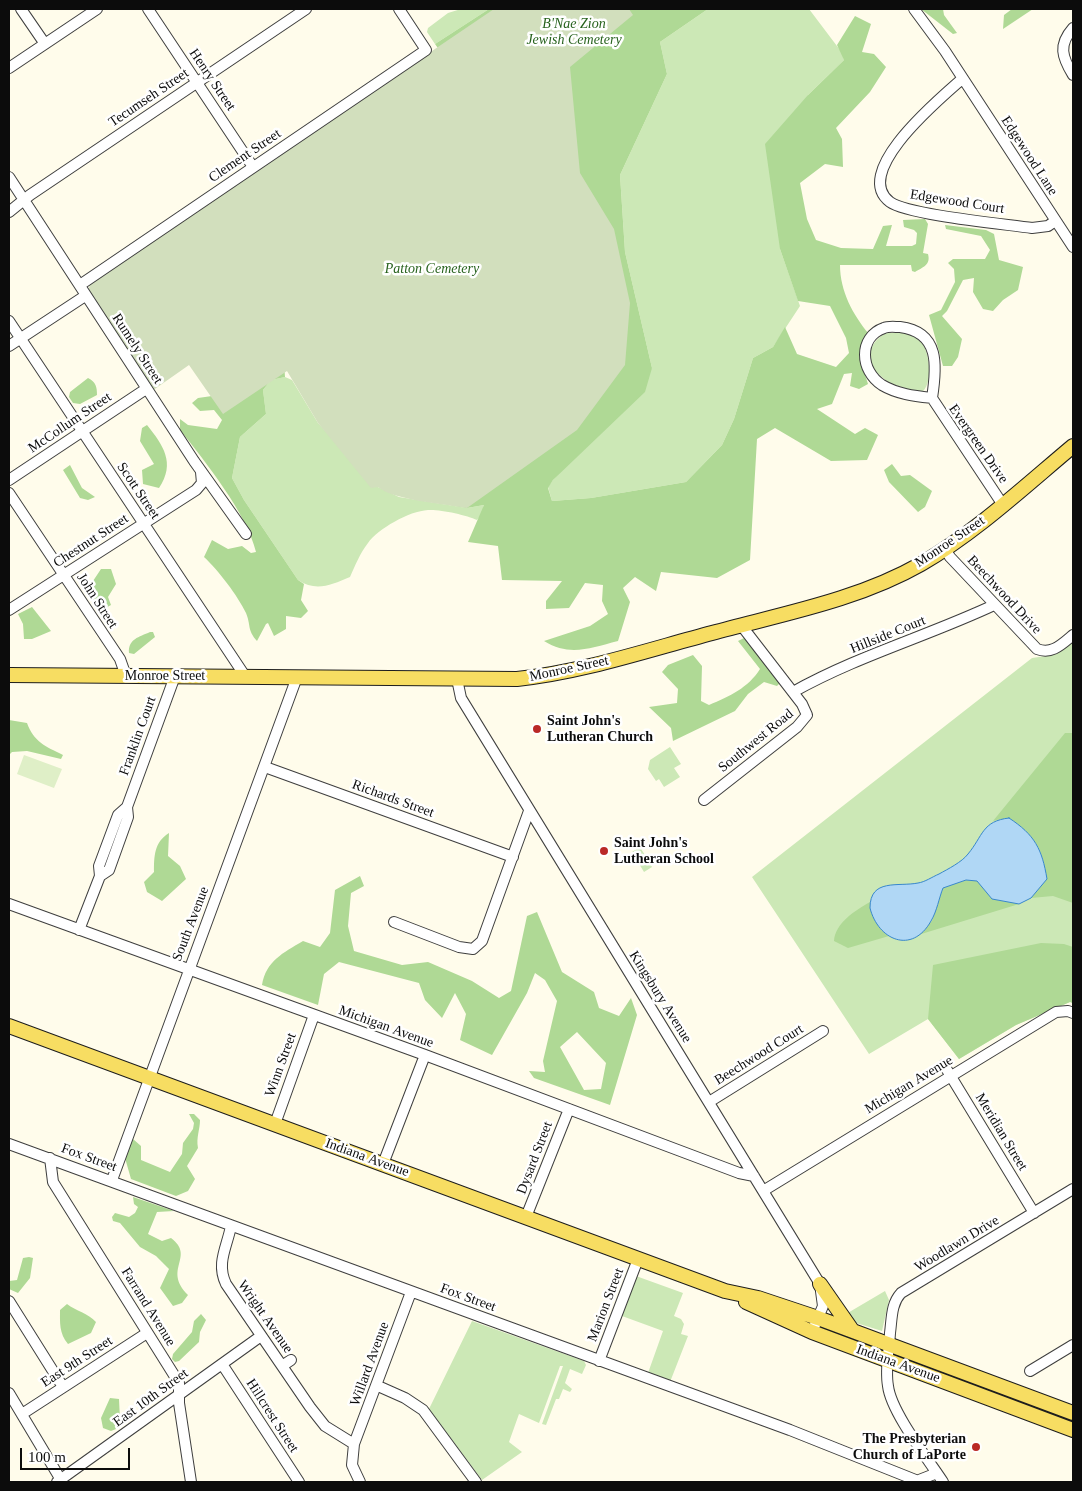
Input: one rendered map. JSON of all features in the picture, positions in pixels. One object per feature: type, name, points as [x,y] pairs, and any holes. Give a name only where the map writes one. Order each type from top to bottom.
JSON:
[{"type":"main road","name":"Monroe Street","points":[[10,672],[126,676],[457,679],[517,679],[544,676],[741,625],[864,590],[920,565],[945,549],[1073,446]]},
{"type":"main road","name":"Indiana Avenue","points":[[9,1026],[726,1291],[812,1332],[1073,1430]]},
{"type":"main road","points":[[820,1284],[852,1330]]},
{"type":"main road","name":"Indiana Avenue","points":[[726,1291],[758,1298],[818,1318],[1073,1413]]},
{"type":"street","points":[[21,9],[45,44]]},
{"type":"street","points":[[9,68],[97,9]]},
{"type":"street","name":"Henry Street","points":[[148,9],[253,167]]},
{"type":"street","name":"Tecumseh Street","points":[[9,212],[306,9]]},
{"type":"street","name":"Clement Street","points":[[80,284],[426,50],[399,9]]},
{"type":"street","name":"Edgewood Lane","points":[[914,9],[945,51],[1073,247]]},
{"type":"street","points":[[1073,28],[1065,37],[1063,48],[1064,59],[1073,75]]},
{"type":"street","name":"Edgewood Court","points":[[962,79],[917,120],[901,138],[885,165],[881,179],[883,192],[888,201],[908,210],[1032,228],[1048,226],[1055,221]]},
{"type":"street","name":"Rumely Street","points":[[9,177],[201,472],[246,534]]},
{"type":"street","points":[[9,346],[85,296]]},
{"type":"street","name":"Scott Street","points":[[9,321],[245,676]]},
{"type":"street","name":"Evergreen Drive","points":[[932,398],[912,396],[883,385],[874,378],[865,365],[865,352],[872,337],[884,328],[913,329],[927,338],[933,350],[932,398],[1003,504]]},
{"type":"street","name":"McCollum Street","points":[[9,480],[146,389]]},
{"type":"street","name":"Chestnut Street","points":[[9,610],[196,490],[202,483],[201,472]]},
{"type":"street","name":"John Street","points":[[9,493],[120,659],[126,676]]},
{"type":"street","name":"Beechwood Drive","points":[[945,549],[994,605],[1037,649],[1044,652],[1051,650],[1073,635]]},
{"type":"street","name":"Hillside Court","points":[[793,692],[994,605]]},
{"type":"street","name":"Southwest Road","points":[[704,800],[803,722],[806,712],[793,692],[741,625]]},
{"type":"street","name":"Franklin Court","points":[[80,930],[100,876],[108,870],[128,817],[127,807],[174,676]]},
{"type":"street","name":"South Avenue","points":[[112,1180],[297,677]]},
{"type":"street","name":"Kingsbury Avenue","points":[[457,679],[462,698],[529,811],[820,1284],[823,1306],[812,1332]]},
{"type":"street","name":"Richards Street","points":[[264,767],[513,857]]},
{"type":"street","points":[[394,922],[459,947],[473,949],[482,941],[529,811]]},
{"type":"street","name":"Michigan Avenue","points":[[9,904],[425,1055],[739,1173],[754,1176]]},
{"type":"street","name":"Michigan Avenue","points":[[763,1192],[1056,1012],[1068,1011],[1073,1013]]},
{"type":"street","name":"Winn Street","points":[[275,1124],[314,1015]]},
{"type":"street","name":"Beechwood Court","points":[[709,1102],[823,1031]]},
{"type":"street","points":[[383,1164],[425,1055]]},
{"type":"street","name":"Meridian Street","points":[[944,1065],[1034,1213]]},
{"type":"street","name":"Dysard Street","points":[[526,1218],[569,1109]]},
{"type":"street","name":"Fox Street","points":[[9,1144],[112,1180],[231,1226],[799,1434],[916,1481]]},
{"type":"street","name":"Farrand Avenue","points":[[50,1158],[53,1182],[179,1383],[178,1396],[191,1482]]},
{"type":"street","name":"Woodlawn Drive","points":[[889,1345],[894,1305],[901,1293],[1073,1189]]},
{"type":"street","name":"Wright Avenue","points":[[231,1226],[222,1257],[223,1278],[262,1336],[287,1363],[324,1426],[354,1444]]},
{"type":"street","name":"Marion Street","points":[[599,1361],[638,1259]]},
{"type":"street","name":"Willard Avenue","points":[[354,1444],[378,1386],[411,1292]]},
{"type":"street","points":[[9,1301],[63,1387]]},
{"type":"street","name":"East 9th Street","points":[[22,1414],[147,1333]]},
{"type":"street","name":"East 10th Street","points":[[59,1481],[262,1336]]},
{"type":"street","points":[[889,1345],[887,1378],[891,1399],[943,1482]]},
{"type":"street","points":[[1030,1371],[1073,1345]]},
{"type":"street","name":"Hillcrest Street","points":[[222,1364],[299,1482]]},
{"type":"street","points":[[378,1386],[404,1398],[423,1410],[476,1482]]},
{"type":"street","points":[[9,1393],[59,1481]]},
{"type":"street","points":[[354,1444],[352,1465],[360,1482]]},
{"type":"street","points":[[916,1481],[936,1473]]},
{"type":"green space","points":[[461,9],[489,9],[435,44],[427,32],[428,28],[448,13]]},
{"type":"green space","name":"B'Nae Zion Jewish Cemetery","points":[[489,9],[708,9],[660,42],[667,74],[620,175],[625,252],[652,368],[645,392],[553,480],[548,488],[552,501],[591,498],[686,482],[722,445],[734,419],[753,358],[773,347],[785,327],[797,354],[836,367],[849,353],[846,338],[830,306],[798,301],[780,249],[765,144],[808,95],[844,60],[837,45],[855,16],[871,24],[862,52],[874,54],[886,67],[870,92],[836,128],[842,139],[843,167],[825,164],[800,183],[807,219],[816,240],[841,248],[873,249],[883,226],[892,225],[886,246],[912,246],[916,244],[917,233],[904,227],[903,220],[925,219],[928,224],[923,253],[928,254],[929,258],[926,265],[915,272],[912,271],[911,265],[840,265],[842,284],[848,302],[869,334],[859,356],[868,384],[859,389],[850,386],[852,373],[844,374],[832,404],[817,409],[855,434],[865,428],[878,435],[867,460],[831,461],[775,428],[757,439],[750,560],[717,578],[661,572],[656,591],[635,577],[623,588],[630,602],[618,641],[580,650],[563,649],[544,641],[590,626],[608,614],[602,601],[603,585],[585,583],[569,608],[546,609],[546,601],[562,581],[502,580],[498,546],[468,542],[484,505],[467,508],[409,498],[440,51],[435,44]]},
{"type":"green space","name":"Patton Cemetery","points":[[494,9],[629,9],[633,15],[570,67],[580,173],[614,229],[630,303],[625,365],[577,430],[467,508],[407,498],[378,487],[371,488],[318,423],[287,371],[223,414],[189,365],[152,391],[88,290],[91,282]]},
{"type":"green space","points":[[708,9],[809,9],[843,54],[844,60],[808,95],[780,249],[800,306],[773,347],[753,358],[734,419],[722,445],[686,482],[591,498],[552,501],[548,487],[553,480],[652,368],[625,252],[620,175],[667,74],[660,42]]},
{"type":"green space","points":[[921,9],[943,9],[944,15],[957,33],[953,34]]},
{"type":"green space","points":[[1012,9],[1033,9],[1003,29],[1004,15]]},
{"type":"green space","points":[[945,225],[986,230],[994,234],[999,260],[1023,267],[1018,290],[1003,300],[993,311],[983,309],[973,292],[974,278],[963,280],[947,311],[942,316],[962,339],[958,357],[952,366],[943,366],[929,315],[941,310],[955,282],[954,269],[948,263],[953,259],[985,259],[990,250],[981,236],[946,229]]},
{"type":"green space","points":[[886,333],[910,334],[917,337],[925,348],[928,357],[929,375],[925,389],[920,393],[889,383],[870,367],[870,351],[877,339]]},
{"type":"green space","points":[[284,364],[285,377],[271,380],[263,390],[266,414],[240,437],[232,478],[244,500],[298,580],[304,584],[301,600],[308,611],[301,618],[286,616],[286,629],[274,636],[268,623],[266,624],[257,641],[250,630],[246,613],[238,599],[204,557],[212,540],[228,549],[242,546],[251,553],[256,552],[251,537],[244,521],[224,488],[180,430],[180,419],[188,425],[217,429],[222,420],[214,410],[200,411],[192,403],[198,398],[219,395]]},
{"type":"green space","points":[[285,377],[292,380],[318,423],[378,487],[399,497],[467,508],[484,505],[482,514],[477,520],[460,514],[428,510],[403,517],[379,532],[368,543],[350,577],[324,586],[311,586],[298,580],[244,500],[232,478],[240,437],[266,414],[263,390],[271,380]]},
{"type":"green space","points":[[88,378],[93,381],[97,395],[80,404],[73,403],[69,397],[70,392]]},
{"type":"green space","points":[[147,425],[162,447],[167,462],[167,470],[159,488],[143,484],[142,470],[154,464],[140,441],[142,428]]},
{"type":"green space","points":[[892,464],[901,476],[910,475],[932,491],[925,507],[918,512],[889,482],[884,470]]},
{"type":"green space","points":[[70,465],[82,488],[95,497],[88,500],[80,498],[63,470]]},
{"type":"green space","points":[[101,569],[111,569],[116,584],[108,597],[111,605],[102,610],[95,604],[87,590]]},
{"type":"green space","points":[[32,607],[51,631],[32,639],[24,639],[23,624],[18,614]]},
{"type":"green space","points":[[153,632],[155,637],[134,654],[129,653],[132,642]]},
{"type":"green space","points":[[744,638],[781,682],[777,686],[764,682],[748,694],[735,711],[673,741],[671,728],[649,707],[677,703],[678,689],[662,672],[668,665],[693,655],[702,666],[701,701],[709,705],[731,695],[744,686],[760,669],[738,641]]},
{"type":"green space","points":[[1073,640],[1073,1003],[1070,1002],[1016,1025],[959,1059],[928,1019],[869,1054],[752,877],[1032,658],[1053,655]]},
{"type":"green space","points":[[9,720],[27,723],[37,739],[63,755],[61,759],[27,751],[12,752],[9,755]]},
{"type":"green space","points":[[1065,733],[1073,733],[1073,903],[1053,896],[1031,898],[1047,879],[1042,855],[1029,836],[1001,819],[993,821]]},
{"type":"green space","points":[[670,747],[681,764],[674,768],[680,777],[664,787],[659,779],[656,781],[648,769],[650,760]]},
{"type":"green space","points":[[24,755],[62,769],[54,788],[17,774]]},
{"type":"green space","points":[[169,833],[168,856],[180,866],[186,879],[162,901],[147,892],[144,882],[154,872],[155,855],[160,841]]},
{"type":"green space","points":[[640,847],[652,867],[644,872],[632,852]]},
{"type":"green space","points":[[360,876],[364,886],[351,893],[348,926],[354,951],[402,965],[428,962],[472,981],[499,998],[511,991],[527,916],[537,912],[562,972],[594,992],[599,1008],[619,1016],[631,998],[637,1015],[610,1105],[534,1078],[529,1071],[545,1072],[543,1061],[557,1001],[545,980],[535,973],[527,993],[492,1055],[460,1040],[466,1014],[455,993],[442,1018],[425,1000],[419,983],[339,962],[324,974],[318,1005],[262,985],[271,964],[289,950],[303,941],[320,947],[330,933],[335,890]],"holes":[[[577,1032],[606,1063],[601,1089],[584,1090],[560,1047]]]},
{"type":"green space","points":[[966,880],[977,881],[992,899],[1019,904],[918,935],[932,921],[943,888]]},
{"type":"green space","points":[[870,902],[876,921],[889,936],[848,948],[834,941],[835,934],[842,923]]},
{"type":"green space","points":[[1041,943],[1064,944],[1073,947],[1073,1003],[1070,1002],[1016,1025],[959,1059],[928,1019],[933,965]]},
{"type":"green space","points":[[189,1114],[194,1114],[200,1120],[197,1140],[198,1148],[187,1166],[195,1179],[188,1191],[176,1196],[131,1179],[125,1158],[133,1139],[141,1146],[141,1160],[170,1172],[182,1154],[183,1143],[193,1129],[194,1123]]},
{"type":"green space","points":[[133,1197],[174,1211],[157,1212],[148,1234],[162,1241],[171,1238],[181,1251],[178,1278],[188,1295],[182,1303],[173,1306],[160,1288],[169,1269],[156,1256],[140,1247],[120,1223],[113,1221],[112,1217],[115,1213],[129,1217],[135,1213],[138,1207],[134,1204]]},
{"type":"green space","points":[[23,1258],[33,1258],[30,1278],[18,1293],[9,1289],[9,1281],[17,1280]]},
{"type":"green space","points":[[636,1276],[683,1293],[674,1316],[681,1319],[684,1324],[681,1334],[688,1336],[670,1382],[648,1373],[663,1331],[622,1316]]},
{"type":"green space","points":[[885,1291],[889,1300],[882,1331],[853,1322],[846,1314]]},
{"type":"green space","points":[[67,1304],[96,1322],[91,1333],[68,1344],[62,1332],[60,1319],[60,1310]]},
{"type":"green space","points":[[201,1314],[206,1320],[200,1332],[199,1342],[179,1361],[175,1362],[172,1359],[173,1354],[192,1332],[194,1321]]},
{"type":"green space","points":[[472,1321],[584,1361],[586,1365],[582,1374],[570,1369],[565,1383],[572,1389],[570,1392],[563,1389],[559,1399],[556,1399],[546,1425],[542,1424],[563,1366],[560,1366],[539,1423],[519,1414],[509,1442],[522,1452],[482,1480],[429,1409]]},
{"type":"green space","points":[[110,1398],[119,1399],[120,1420],[116,1429],[111,1431],[103,1428],[101,1418]]},
{"type":"water","points":[[1009,818],[1031,837],[1043,859],[1047,879],[1031,898],[1019,904],[992,899],[977,881],[966,880],[943,888],[931,921],[923,932],[915,938],[896,939],[880,928],[870,908],[871,898],[875,892],[886,886],[921,882],[959,863],[988,826],[993,822]]},
{"type":"place","name":"Saint John's Lutheran Church","points":[[537,729]]},
{"type":"place","name":"Saint John's Lutheran School","points":[[604,851]]},
{"type":"place","name":"The Presbyterian Church of LaPorte","points":[[976,1447]]}]
